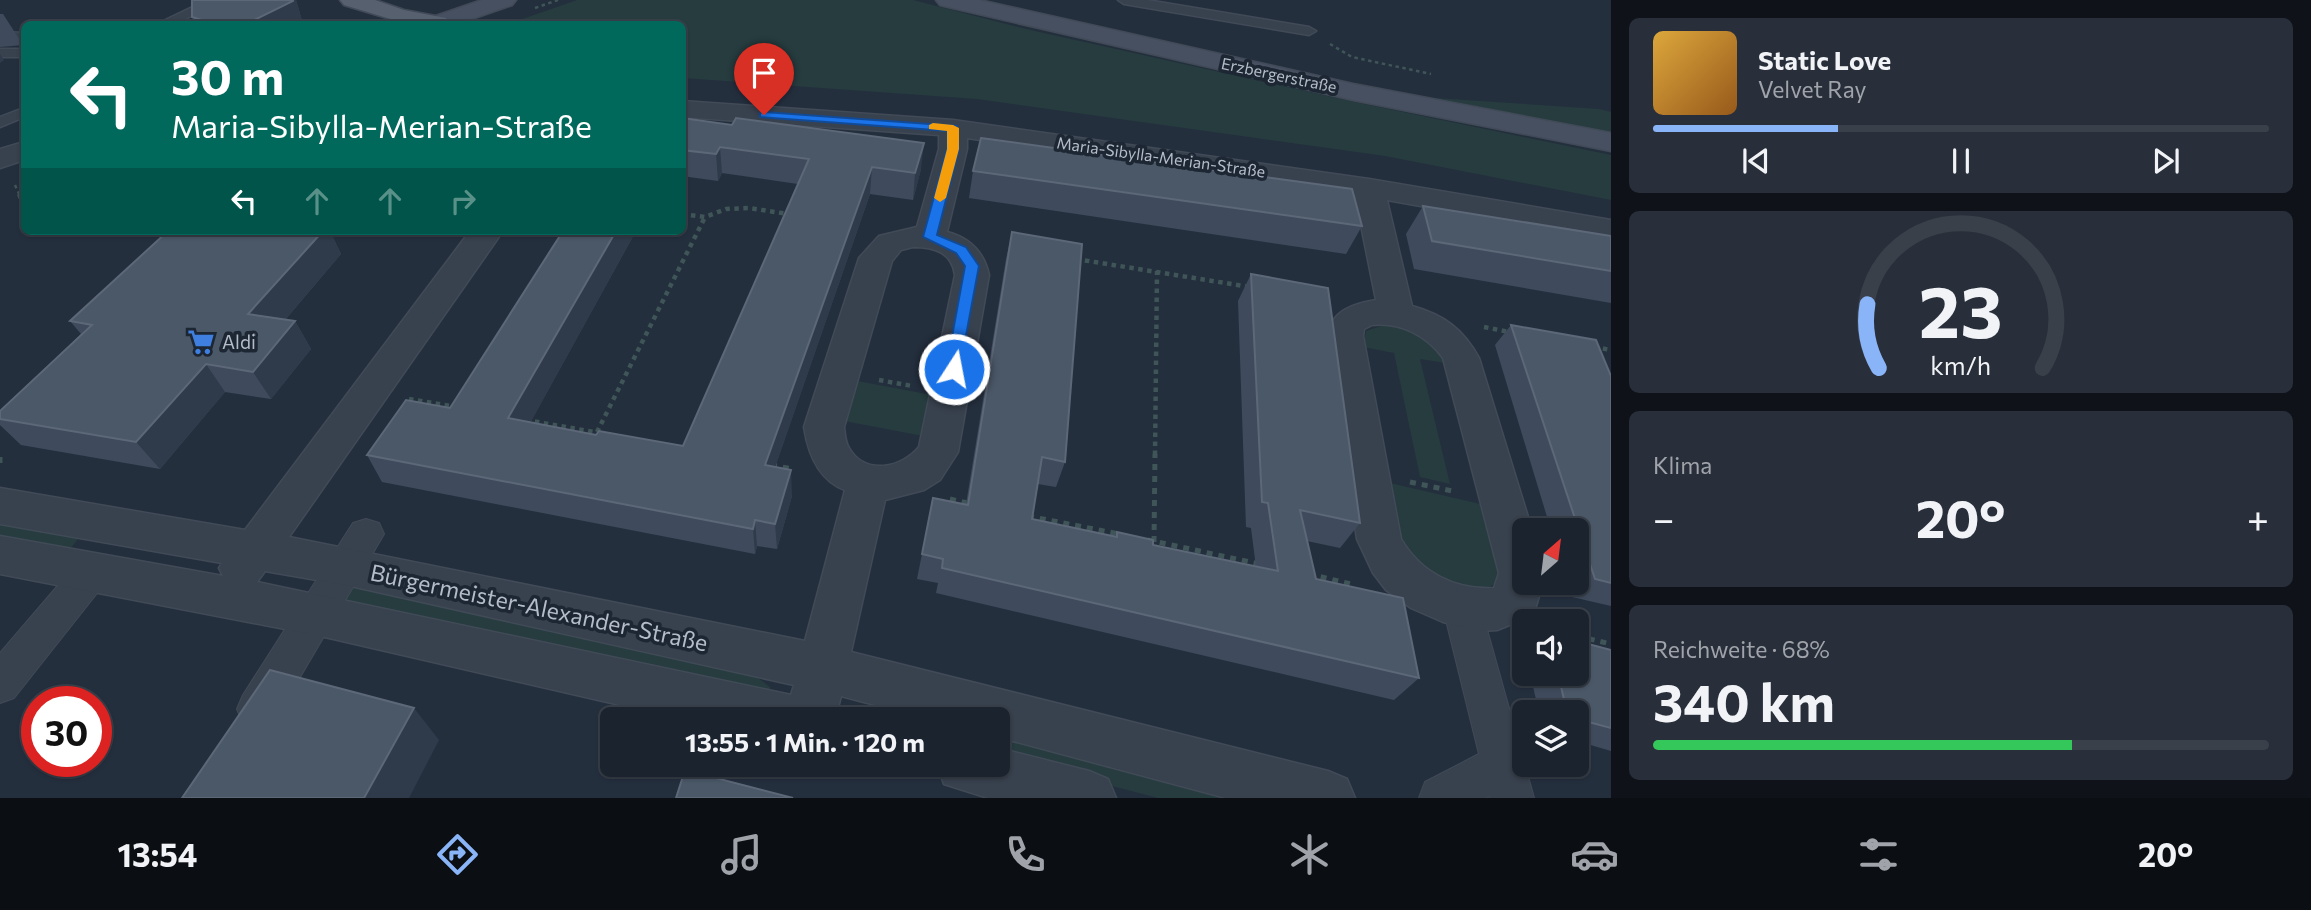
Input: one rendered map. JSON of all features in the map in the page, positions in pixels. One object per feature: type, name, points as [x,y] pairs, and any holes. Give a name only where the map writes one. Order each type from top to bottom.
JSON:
[{"type":"main road","points":[[338,0],[358,16],[358,21]]},
{"type":"main road","points":[[352,0],[422,21]]},
{"type":"main road","points":[[444,21],[504,0]]},
{"type":"main road","name":"Erzbergerstraße","points":[[948,0],[1353,92],[1611,142]]},
{"type":"street","name":"Maria-Sibylla-Merian-Straße","points":[[686,109],[953,128],[1369,188],[1611,230]]},
{"type":"street","points":[[930,237],[953,149],[953,128]]},
{"type":"street","points":[[1369,188],[1396,314]]},
{"type":"street","points":[[222,595],[485,235]]},
{"type":"street","points":[[930,237],[961,250],[972,266],[939,452],[934,461],[910,478],[896,482],[868,483],[835,464],[823,441],[824,427],[841,372],[879,253],[899,240],[930,237]]},
{"type":"street","points":[[1375,312],[1396,314],[1434,328],[1448,339],[1461,358],[1503,502],[1523,584],[1516,598],[1506,606],[1492,610],[1462,608],[1443,603],[1412,585],[1386,556],[1379,539],[1345,330],[1360,315],[1375,312]]},
{"type":"street","points":[[813,707],[868,483]]},
{"type":"street","name":"Bürgermeister-Alexander-Straße","points":[[0,506],[254,551],[356,550],[1328,798]]},
{"type":"street","points":[[239,739],[356,550]]},
{"type":"street","points":[[0,555],[316,614],[734,707]]},
{"type":"street","points":[[0,684],[92,572]]},
{"type":"street","points":[[1441,798],[1508,781],[1462,608]]},
{"type":"street","points":[[1009,777],[1089,798]]},
{"type":"lane","points":[[1124,0],[1309,32]]},
{"type":"lane","points":[[170,21],[205,5]]},
{"type":"lane","points":[[0,36],[21,37]]},
{"type":"lane","points":[[0,53],[21,53]]},
{"type":"lane","points":[[0,122],[21,113]]},
{"type":"path","points":[[1309,32],[1352,57],[1442,76]]},
{"type":"path","points":[[10,168],[21,198]]},
{"type":"path","points":[[686,215],[705,218],[726,209],[748,208],[800,216]]},
{"type":"path","points":[[597,433],[705,218]]},
{"type":"path","points":[[1067,258],[1260,289]]},
{"type":"path","points":[[1154,542],[1157,271]]},
{"type":"path","points":[[1434,328],[1463,324],[1517,333]]},
{"type":"path","points":[[1584,345],[1611,350]]},
{"type":"path","points":[[841,372],[949,393]]},
{"type":"path","points":[[370,391],[461,408]]},
{"type":"path","points":[[516,418],[610,435]]},
{"type":"path","points":[[0,457],[0,469]]},
{"type":"path","points":[[758,462],[799,470]]},
{"type":"path","points":[[1368,473],[1503,502]]},
{"type":"path","points":[[947,499],[986,507]]},
{"type":"path","points":[[1025,515],[1128,536]]},
{"type":"path","points":[[1141,539],[1270,566]]},
{"type":"path","points":[[1296,572],[1360,586]]},
{"type":"path","points":[[1589,639],[1611,644]]},
{"type":"green space","points":[[577,0],[913,0],[1026,29],[1350,101],[1611,155],[1611,200],[1385,156],[977,99],[686,78],[686,21],[517,21]]},
{"type":"green space","points":[[1435,98],[1599,109],[1611,112],[1611,133]]},
{"type":"green space","points":[[1387,324],[1421,332],[1452,364],[1420,359],[1450,484],[1420,477],[1394,353],[1363,347],[1366,331]]},
{"type":"green space","points":[[852,380],[932,395],[923,436],[839,420]]},
{"type":"green space","points":[[1390,483],[1489,506],[1501,557],[1498,581],[1487,588],[1460,589],[1433,577],[1421,568],[1402,547]]},
{"type":"green space","points":[[0,515],[85,530],[66,554],[0,541]]},
{"type":"green space","points":[[351,580],[744,667],[770,687],[770,692],[339,602]]},
{"type":"green space","points":[[1010,728],[1282,798],[1158,798],[1010,759]]},
{"type":"building","points":[[192,0],[293,0],[252,21],[205,21],[192,17]]},
{"type":"building","points":[[736,118],[924,143],[915,173],[872,167],[765,465],[791,470],[775,524],[755,520],[753,529],[367,455],[406,400],[450,408],[560,235],[614,235],[508,418],[596,435],[599,431],[683,446],[809,159],[720,147],[716,154],[686,150],[686,119],[732,125]]},
{"type":"building","points":[[981,138],[1352,189],[1362,226],[973,171]]},
{"type":"building","points":[[1423,206],[1611,236],[1611,271],[1432,241]]},
{"type":"building","points":[[1012,232],[1082,244],[1065,462],[1042,457],[1032,519],[1117,537],[1117,532],[1153,540],[1153,545],[1278,571],[1268,503],[1262,502],[1251,274],[1328,288],[1360,523],[1300,510],[1316,579],[1403,598],[1419,678],[942,568],[943,559],[922,554],[933,498],[968,505]]},
{"type":"building","points":[[164,235],[319,235],[248,314],[295,321],[253,372],[206,364],[136,442],[0,419],[0,411],[92,325],[70,321]]},
{"type":"building","points":[[1511,325],[1596,340],[1611,376],[1611,583],[1595,579],[1589,561],[1589,518],[1575,518]]},
{"type":"building","points":[[1589,644],[1611,650],[1611,728],[1589,722],[1589,700],[1564,700],[1561,686],[1589,686]]},
{"type":"building","points":[[270,670],[414,708],[364,798],[182,798]]},
{"type":"building","points":[[683,777],[712,777],[793,798],[676,798]]},
{"type":"slow traffic","points":[[933,127],[953,128],[953,149],[940,198]]},
{"type":"place","name":"Aldi","points":[[201,342]]},
{"type":"route","points":[[764,115],[953,128],[953,149],[930,237],[961,250],[972,266],[954,369]]}]
